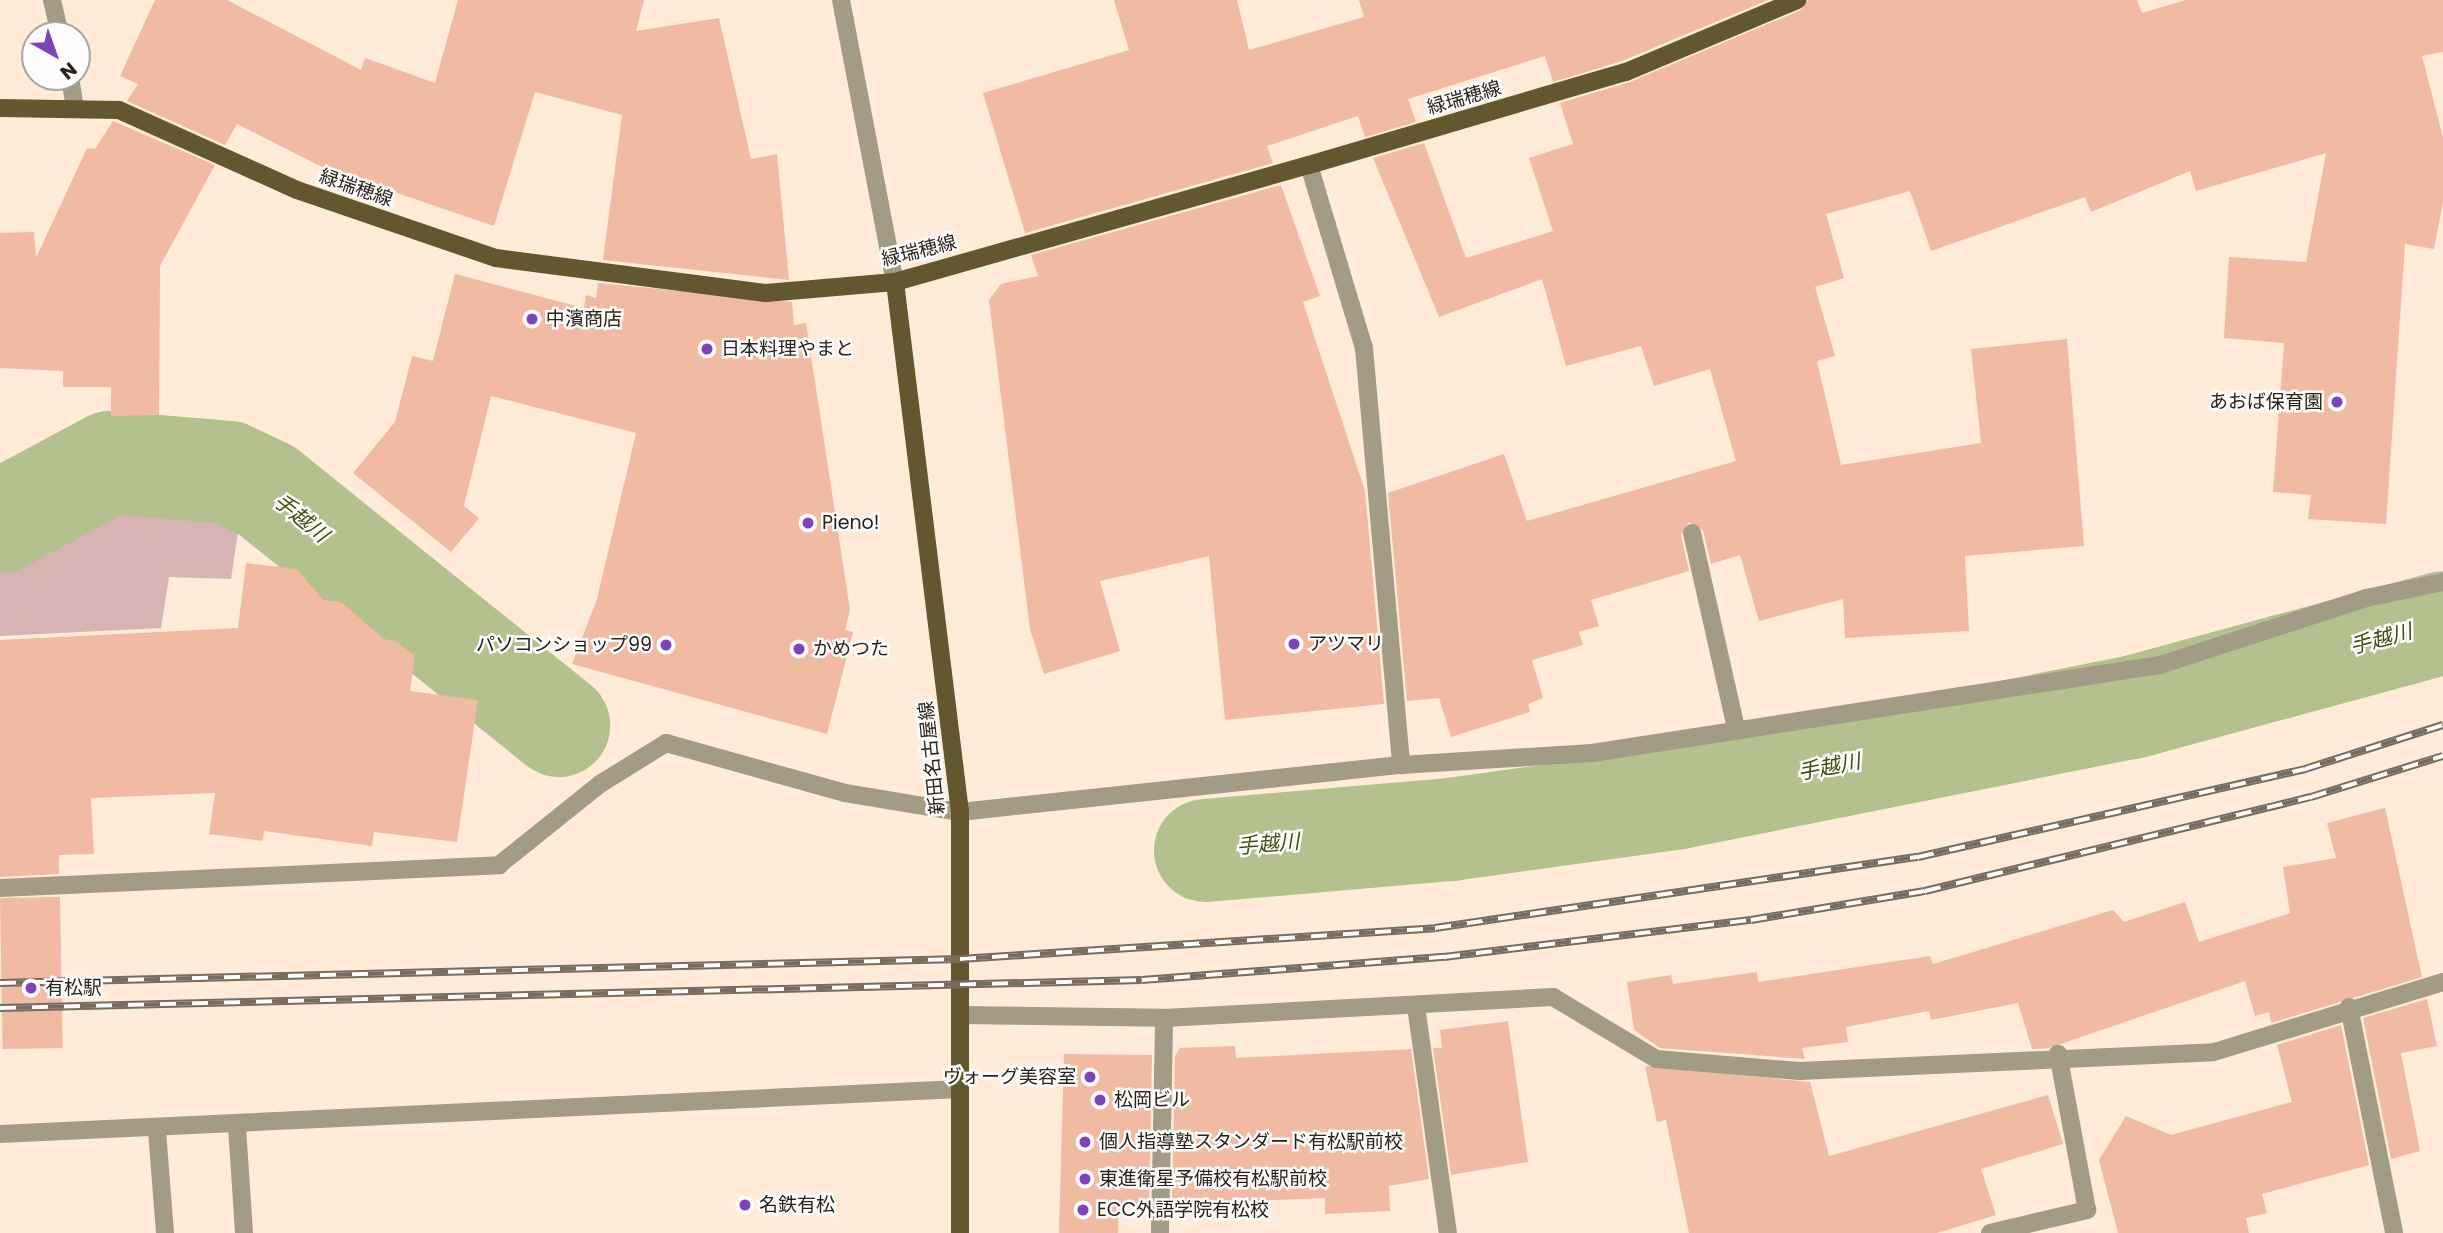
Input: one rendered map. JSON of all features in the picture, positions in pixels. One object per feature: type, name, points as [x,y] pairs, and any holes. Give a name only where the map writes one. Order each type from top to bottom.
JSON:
[{"type":"main road","name":"緑瑞穂線","points":[[0,108],[118,110],[298,190],[496,258],[766,293],[895,282],[1309,165],[1626,72],[1797,0]]},
{"type":"main road","name":"新田名古屋線","points":[[895,282],[960,812],[961,1233]]},
{"type":"street","points":[[51,0],[56,21]]},
{"type":"street","points":[[841,0],[895,282]]},
{"type":"street","points":[[72,91],[75,108]]},
{"type":"street","points":[[1309,165],[1364,348],[1401,765]]},
{"type":"street","points":[[1692,533],[1737,728]]},
{"type":"street","points":[[0,888],[499,865],[600,784],[666,743],[845,793],[960,812],[1401,765],[1592,753],[1737,728],[2160,665],[2366,598],[2443,582]]},
{"type":"street","points":[[960,1015],[1164,1018],[1553,998],[1656,1059],[1800,1071],[2058,1054],[2214,1052],[2349,1007],[2443,982]]},
{"type":"street","points":[[1416,1006],[1448,1233]]},
{"type":"street","points":[[2349,1007],[2394,1233]]},
{"type":"street","points":[[1160,1233],[1164,1018]]},
{"type":"street","points":[[1990,1233],[2087,1210],[2058,1054]]},
{"type":"street","points":[[0,1134],[157,1131],[960,1089]]},
{"type":"street","points":[[237,1126],[244,1233]]},
{"type":"street","points":[[157,1131],[165,1233]]},
{"type":"shaded area","points":[[162,472],[244,492],[231,579],[169,577],[161,628],[0,636],[0,543],[115,473]]},
{"type":"building","points":[[155,0],[227,0],[361,70],[365,58],[435,83],[458,0],[644,0],[636,31],[719,18],[751,159],[777,154],[789,280],[603,260],[622,115],[535,92],[494,226],[326,169],[237,124],[225,145],[127,101],[138,84],[120,76]]},
{"type":"building","points":[[1114,0],[1237,0],[1249,50],[1364,17],[1359,0],[1768,0],[1622,61],[1553,82],[1545,56],[1408,99],[1416,122],[1365,137],[1358,116],[1267,146],[1273,163],[1025,233],[983,93],[1129,50]]},
{"type":"building","points":[[1808,0],[2137,0],[2142,13],[2186,0],[2443,0],[2443,52],[2422,56],[2443,137],[2443,203],[2434,249],[2405,244],[2386,524],[2308,519],[2311,495],[2273,492],[2284,343],[2224,338],[2229,257],[2306,262],[2326,153],[2196,191],[2190,171],[2091,212],[2085,197],[1931,251],[1910,191],[1826,214],[1844,278],[1815,287],[1835,356],[1817,361],[1841,465],[1981,443],[1971,349],[2067,339],[2084,546],[1965,556],[1969,631],[1845,638],[1843,599],[1759,621],[1740,555],[1711,564],[1703,530],[1689,522],[1681,535],[1689,571],[1591,600],[1599,626],[1579,632],[1583,645],[1532,660],[1543,698],[1528,704],[1530,712],[1451,737],[1439,698],[1407,701],[1388,493],[1504,454],[1527,521],[1736,461],[1710,369],[1654,386],[1641,346],[1566,366],[1542,279],[1439,317],[1373,158],[1424,143],[1466,258],[1553,231],[1529,158],[1573,144],[1560,103],[1630,82],[1801,10]]},
{"type":"building","points":[[113,121],[215,165],[160,266],[159,415],[111,416],[111,387],[63,387],[63,371],[0,368],[0,233],[34,232],[36,258],[87,148],[95,149]]},
{"type":"building","points":[[1281,185],[1320,296],[1303,302],[1365,491],[1384,704],[1225,720],[1209,556],[1100,581],[1120,651],[1044,674],[1030,629],[989,300],[1001,284],[1038,276],[1031,255]]},
{"type":"building","points":[[455,274],[584,308],[586,295],[596,298],[598,283],[792,302],[794,325],[806,323],[850,610],[845,630],[853,632],[827,734],[572,664],[597,599],[636,433],[491,396],[464,506],[479,518],[451,552],[353,473],[395,422],[412,356],[433,361]]},
{"type":"building","points":[[246,563],[297,569],[323,600],[341,602],[384,639],[396,641],[415,656],[410,691],[478,700],[457,842],[374,832],[372,846],[264,831],[263,841],[209,834],[215,793],[91,798],[94,854],[59,855],[59,874],[0,877],[0,640],[238,628]]},
{"type":"building","points":[[2385,808],[2422,977],[2271,1023],[2269,1012],[2255,1016],[2245,981],[2049,1048],[2032,1049],[2018,1003],[1931,1020],[1929,1011],[1846,1027],[1848,1042],[1802,1048],[1805,1059],[1660,1048],[1634,1030],[1627,982],[1671,975],[1673,984],[1757,972],[1758,982],[1930,956],[1933,964],[2113,910],[2124,922],[2185,902],[2199,942],[2290,913],[2283,867],[2336,858],[2327,823]]},
{"type":"building","name":"有松駅","points":[[60,897],[63,1048],[3,1049],[0,898]]},
{"type":"building","points":[[2427,999],[2437,1046],[2401,1053],[2420,1151],[2391,1159],[2363,1018]]},
{"type":"building","points":[[1508,1021],[1528,1162],[1451,1175],[1433,1048],[1442,1048],[1440,1030]]},
{"type":"building","points":[[2341,1025],[2369,1165],[2262,1194],[2267,1213],[2246,1218],[2249,1233],[2118,1233],[2099,1160],[2126,1116],[2171,1135],[2292,1102],[2277,1045]]},
{"type":"building","points":[[1235,1046],[1236,1058],[1411,1049],[1429,1179],[1389,1186],[1390,1211],[1325,1214],[1325,1198],[1172,1204],[1175,1056],[1180,1048]]},
{"type":"building","name":"松岡ビル","points":[[1064,1054],[1152,1055],[1149,1205],[1119,1206],[1118,1233],[1059,1233]]},
{"type":"building","points":[[1645,1066],[1810,1082],[1829,1156],[2048,1095],[2063,1144],[1981,1169],[1996,1215],[1937,1233],[1689,1233],[1666,1120],[1657,1122]]},
{"type":"waterway","name":"手越川","points":[[0,521],[110,462],[228,472],[266,490],[558,725]]},
{"type":"waterway","name":"手越川","points":[[1205,850],[1450,829],[1674,798],[2131,707],[2443,622]]},
{"type":"railway","points":[[0,983],[960,959],[1435,928],[1918,857],[2305,769],[2443,725]]},
{"type":"railway","points":[[0,1008],[1142,980],[1444,957],[1751,920],[1925,891],[2311,797],[2443,756]]},
{"type":"place","name":"中濱商店","points":[[532,319]]},
{"type":"place","name":"日本料理やまと","points":[[707,349]]},
{"type":"place","name":"あおば保育園","points":[[2337,402]]},
{"type":"place","name":"Pieno!","points":[[808,523]]},
{"type":"place","name":"アツマリ","points":[[1294,644]]},
{"type":"place","name":"パソコンショップ99","points":[[666,645]]},
{"type":"place","name":"かめつた","points":[[799,649]]},
{"type":"place","name":"有松駅","points":[[31,988]]},
{"type":"place","name":"ヴォーグ美容室","points":[[1090,1077]]},
{"type":"place","name":"松岡ビル","points":[[1100,1100]]},
{"type":"place","name":"個人指導塾スタンダード有松駅前校","points":[[1085,1142]]},
{"type":"place","name":"東進衛星予備校有松駅前校","points":[[1085,1179]]},
{"type":"place","name":"名鉄有松","points":[[745,1205]]},
{"type":"place","name":"ECC外語学院有松校","points":[[1083,1210]]}]
